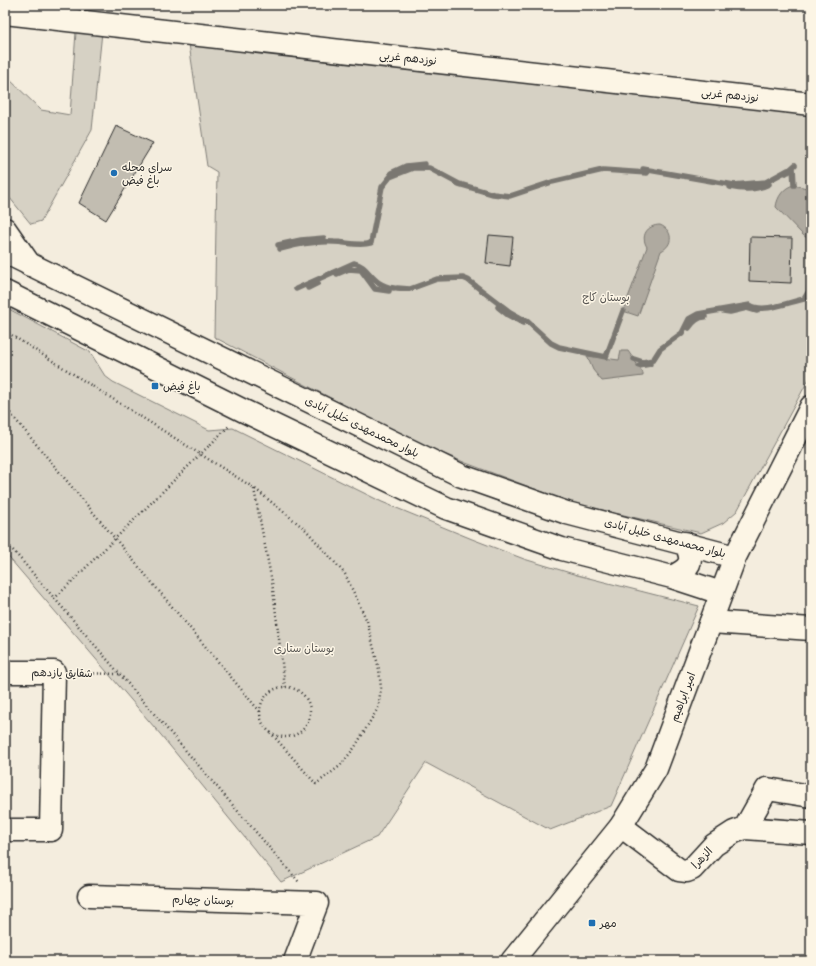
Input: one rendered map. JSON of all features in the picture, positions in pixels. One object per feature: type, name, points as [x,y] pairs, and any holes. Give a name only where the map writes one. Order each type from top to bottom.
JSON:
[{"type":"main road","name":"نوزدهم غربی","points":[[5,13],[811,104]]},
{"type":"main road","points":[[5,228],[30,265]]},
{"type":"main road","name":"بلوار محمدمهدی خلیل آبادی","points":[[5,252],[462,476],[567,513],[736,557]]},
{"type":"main road","points":[[5,292],[244,411],[446,508],[562,549],[672,577],[721,593]]},
{"type":"main road","name":"امیر ابراهیم","points":[[512,961],[621,826],[656,769],[721,593],[736,557],[811,407]]},
{"type":"main road","points":[[672,577],[683,572],[690,564],[690,554],[685,543]]},
{"type":"main road","points":[[711,622],[811,629]]},
{"type":"main road","name":"شقایق یازدهم","points":[[5,672],[54,672]]},
{"type":"main road","points":[[5,830],[51,830],[54,672]]},
{"type":"main road","points":[[745,828],[767,789],[811,796]]},
{"type":"main road","name":"الزهرا","points":[[621,826],[679,870],[687,871],[692,869],[714,845],[725,837],[745,828],[811,833]]},
{"type":"main road","name":"بوستان چهارم","points":[[89,896],[317,903]]},
{"type":"main road","points":[[295,961],[317,903]]},
{"type":"path","points":[[5,331],[254,488],[306,530],[345,574],[367,621],[379,669],[382,688],[378,708],[355,747],[340,766],[316,784],[270,732],[262,720],[260,712],[5,407]]},
{"type":"path","points":[[54,599],[244,411]]},
{"type":"path","points":[[254,488],[272,582],[285,688]]},
{"type":"path","points":[[5,541],[317,903]]},
{"type":"path","name":"شقایق یازدهم","points":[[54,672],[119,674]]},
{"type":"path","points":[[260,712],[262,705],[270,693],[285,688],[294,689],[301,693],[307,700],[310,716],[302,731],[286,737],[278,736],[270,732]]},
{"type":"green space","points":[[76,32],[102,32],[92,130],[41,221],[31,224],[5,192],[5,75],[41,110],[70,115]]},
{"type":"green space","name":"بوستان کاج","points":[[189,44],[811,114],[811,375],[737,511],[723,523],[701,533],[572,503],[466,463],[411,440],[214,337],[217,172],[207,166]]},
{"type":"green space","name":"بوستان ستاری","points":[[5,307],[90,352],[105,376],[113,382],[209,430],[233,428],[382,502],[524,559],[577,575],[699,606],[611,806],[550,830],[426,763],[377,837],[281,882],[161,735],[5,553]]},
{"type":"shaded area","points":[[794,185],[811,189],[811,241],[803,235],[776,207],[784,190]]},
{"type":"shaded area","points":[[655,225],[660,225],[667,230],[670,241],[661,251],[638,316],[623,311],[647,247],[644,239],[646,232]]},
{"type":"shaded area","points":[[621,351],[628,351],[643,373],[643,376],[602,381],[593,370],[587,356],[619,360]]},
{"type":"building","name":"سرای محله باغ فیض","points":[[116,126],[153,143],[106,220],[79,203]]},
{"type":"building","points":[[489,235],[513,237],[510,266],[486,263]]},
{"type":"building","points":[[750,237],[792,238],[791,283],[749,281]]},
{"type":"waterway","points":[[391,173],[406,166],[425,164]]},
{"type":"waterway","points":[[786,173],[795,165]]},
{"type":"waterway","points":[[793,167],[794,185]]},
{"type":"waterway","points":[[280,249],[313,242],[357,244],[371,243],[382,187],[390,177],[413,168],[429,168],[459,184],[493,194],[510,196],[552,182],[603,170],[647,173]]},
{"type":"waterway","points":[[643,169],[734,185],[766,182],[788,170],[788,172]]},
{"type":"waterway","points":[[730,187],[750,189],[769,184]]},
{"type":"waterway","points":[[278,245],[301,240],[324,238]]},
{"type":"waterway","points":[[296,289],[354,263],[364,268],[375,280],[386,286],[394,288]]},
{"type":"waterway","points":[[337,274],[349,269],[361,270],[375,289],[389,291]]},
{"type":"waterway","points":[[634,359],[643,362],[653,360],[660,349],[682,333],[689,319],[698,314],[750,305],[769,308],[804,299],[809,291],[811,277]]},
{"type":"waterway","points":[[397,288],[410,289],[437,279],[463,278],[468,280],[510,312],[528,322],[551,343],[559,347],[606,357],[623,311]]},
{"type":"waterway","points":[[308,288],[318,283]]},
{"type":"waterway","points":[[498,307],[508,315],[523,323]]},
{"type":"waterway","points":[[723,311],[730,312],[747,308],[757,311]]},
{"type":"waterway","points":[[689,328],[696,320],[705,317]]},
{"type":"waterway","points":[[639,366],[650,364]]},
{"type":"place","name":"سرای محله باغ فیض","points":[[114,173]]},
{"type":"place","name":"باغ فیض","points":[[155,386]]},
{"type":"place","name":"مهر","points":[[592,923]]}]
